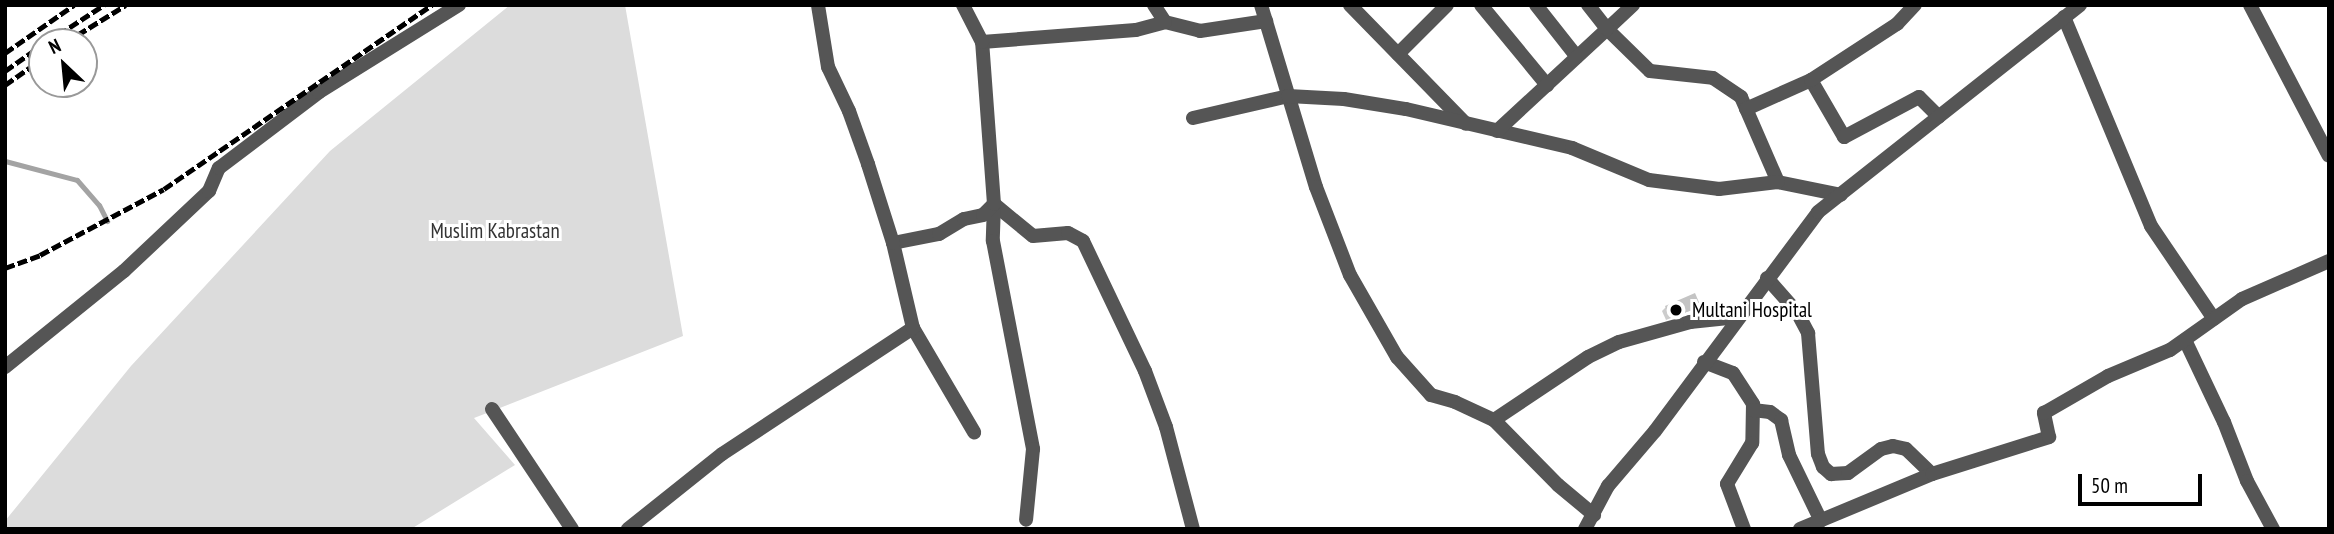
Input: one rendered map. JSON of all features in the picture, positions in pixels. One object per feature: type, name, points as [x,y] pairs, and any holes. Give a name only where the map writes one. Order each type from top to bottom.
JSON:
[{"type":"street","points":[[5,368],[143,253],[209,191],[219,168],[319,92],[459,5]]},
{"type":"street","points":[[818,5],[817,18],[828,67],[849,111],[893,243],[913,328],[974,432]]},
{"type":"street","points":[[963,5],[982,42],[994,204],[993,241],[1032,449],[1026,520]]},
{"type":"street","points":[[1154,5],[1165,22]]},
{"type":"street","points":[[1261,5],[1316,187],[1350,275],[1397,357],[1431,395],[1455,402],[1494,420],[1558,485],[1594,515]]},
{"type":"street","points":[[1350,5],[1466,124]]},
{"type":"street","points":[[1398,54],[1447,5]]},
{"type":"street","points":[[1481,5],[1547,85]]},
{"type":"street","points":[[1536,5],[1577,57]]},
{"type":"street","points":[[1588,5],[1650,71],[1713,78],[1741,97],[1778,182]]},
{"type":"street","points":[[1497,131],[1633,5]]},
{"type":"street","points":[[1746,109],[1811,80],[1897,24],[1915,5]]},
{"type":"street","points":[[1585,529],[1608,486],[1655,431],[1818,212],[2080,5]]},
{"type":"street","points":[[2250,5],[2329,156]]},
{"type":"street","points":[[2064,17],[2151,226],[2214,319]]},
{"type":"street","points":[[982,42],[1136,30],[1165,22],[1200,31],[1266,21]]},
{"type":"street","points":[[1811,80],[1844,137],[1919,96],[1939,117]]},
{"type":"street","points":[[1193,118],[1288,96],[1357,101],[1572,148],[1649,180],[1718,189],[1778,182],[1841,195]]},
{"type":"street","points":[[893,243],[939,233],[964,219],[983,215],[994,204]]},
{"type":"street","points":[[994,204],[1033,236],[1068,233],[1083,241],[1145,371],[1166,426],[1193,529]]},
{"type":"street","points":[[1800,529],[1932,474],[2049,437],[2044,413],[2108,376],[2170,350],[2242,299],[2329,261]]},
{"type":"street","points":[[1767,278],[1797,312],[1808,333],[1818,454],[1823,467],[1831,474],[1848,473],[1881,449],[1893,446],[1906,449],[1932,474]]},
{"type":"street","points":[[1494,420],[1588,357],[1619,342],[1690,322],[1738,317]]},
{"type":"street","points":[[628,529],[722,454],[913,328]]},
{"type":"street","points":[[2185,340],[2224,422],[2247,481],[2273,529]]},
{"type":"street","points":[[1704,362],[1733,373],[1753,404],[1752,443],[1727,484],[1744,529]]},
{"type":"street","points":[[492,409],[572,529]]},
{"type":"street","points":[[1753,410],[1770,412],[1781,420],[1789,455],[1821,520]]},
{"type":"green space","name":"Muslim Kabrastan","points":[[510,5],[625,5],[683,336],[474,418],[515,465],[411,529],[5,529],[5,521],[131,366],[330,151]]},
{"type":"building","points":[[1695,293],[1701,307],[1670,318],[1665,306]]},
{"type":"waterway","points":[[5,161],[77,180],[99,205],[107,221]]},
{"type":"railway","points":[[5,53],[74,5]]},
{"type":"railway","points":[[69,28],[104,5]]},
{"type":"railway","points":[[89,28],[126,5]]},
{"type":"railway","points":[[5,268],[40,255],[164,189],[432,5]]},
{"type":"railway","points":[[5,71],[28,55]]},
{"type":"railway","points":[[5,85],[28,69]]},
{"type":"place","name":"Multani Hospital","points":[[1676,310]]}]
